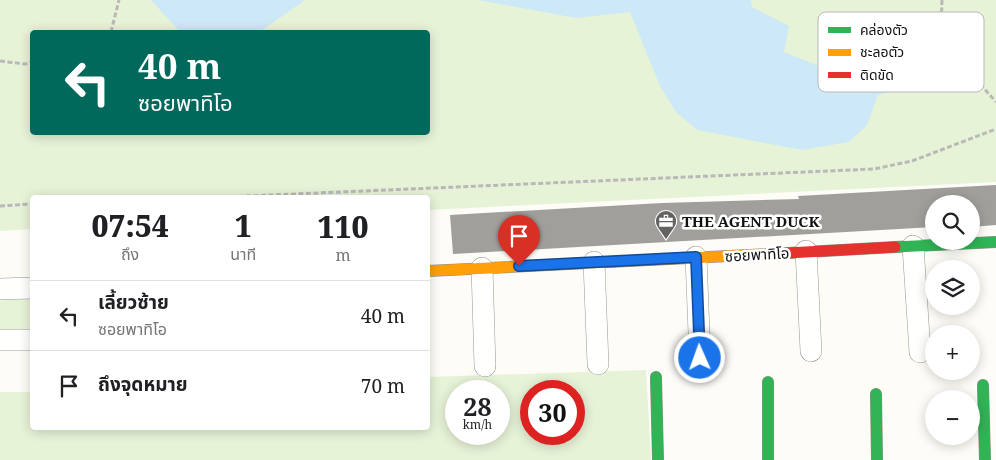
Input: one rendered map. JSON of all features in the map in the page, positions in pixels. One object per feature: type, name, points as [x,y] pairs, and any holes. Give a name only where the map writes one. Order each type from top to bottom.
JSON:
[{"type":"street","name":"ซอยพาทิโอ","points":[[430,271],[996,242]]},
{"type":"street","points":[[913,246],[920,352]]},
{"type":"street","points":[[806,251],[811,351]]},
{"type":"street","points":[[696,257],[700,358]]},
{"type":"street","points":[[594,262],[598,364]]},
{"type":"street","points":[[482,268],[485,366]]},
{"type":"street","points":[[0,290],[30,288]]},
{"type":"street","points":[[0,340],[30,340]]},
{"type":"street","points":[[656,377],[658,460]]},
{"type":"street","points":[[768,382],[768,460]]},
{"type":"street","points":[[983,385],[985,460]]},
{"type":"street","points":[[876,394],[877,460]]},
{"type":"path","points":[[112,30],[119,0]]},
{"type":"path","points":[[0,61],[25,64],[30,63]]},
{"type":"path","points":[[984,88],[996,102]]},
{"type":"path","points":[[271,195],[874,169],[912,160],[996,129]]},
{"type":"path","points":[[0,206],[30,204]]},
{"type":"green space","points":[[0,0],[996,0],[996,182],[430,210],[430,195],[30,195],[30,229],[0,231]]},
{"type":"green space","points":[[30,295],[30,333],[0,333],[0,296]]},
{"type":"green space","points":[[646,370],[651,460],[0,460],[0,392],[30,392],[30,430],[430,430],[430,377]]},
{"type":"water","points":[[151,0],[305,0],[262,30],[178,30]]},
{"type":"water","points":[[478,0],[751,0],[752,7],[789,26],[784,52],[818,65],[818,92],[888,92],[878,95],[867,125],[849,142],[802,150],[697,130],[676,112],[660,86],[630,12],[576,18]]},
{"type":"building","points":[[996,185],[996,225],[980,226],[980,195],[925,195],[925,228],[453,254],[450,215],[662,203],[799,199],[798,196]]},
{"type":"traffic: fast","points":[[895,247],[996,242]]},
{"type":"traffic: fast","points":[[656,377],[658,460]]},
{"type":"traffic: fast","points":[[768,382],[768,460]]},
{"type":"traffic: fast","points":[[983,385],[985,460]]},
{"type":"traffic: fast","points":[[876,394],[877,460]]},
{"type":"traffic: slow","points":[[430,271],[770,254]]},
{"type":"traffic: jam","points":[[770,254],[895,247]]},
{"type":"place","name":"THE AGENT DUCK","points":[[666,240]]},
{"type":"route","points":[[519,266],[696,257],[700,358]]}]
